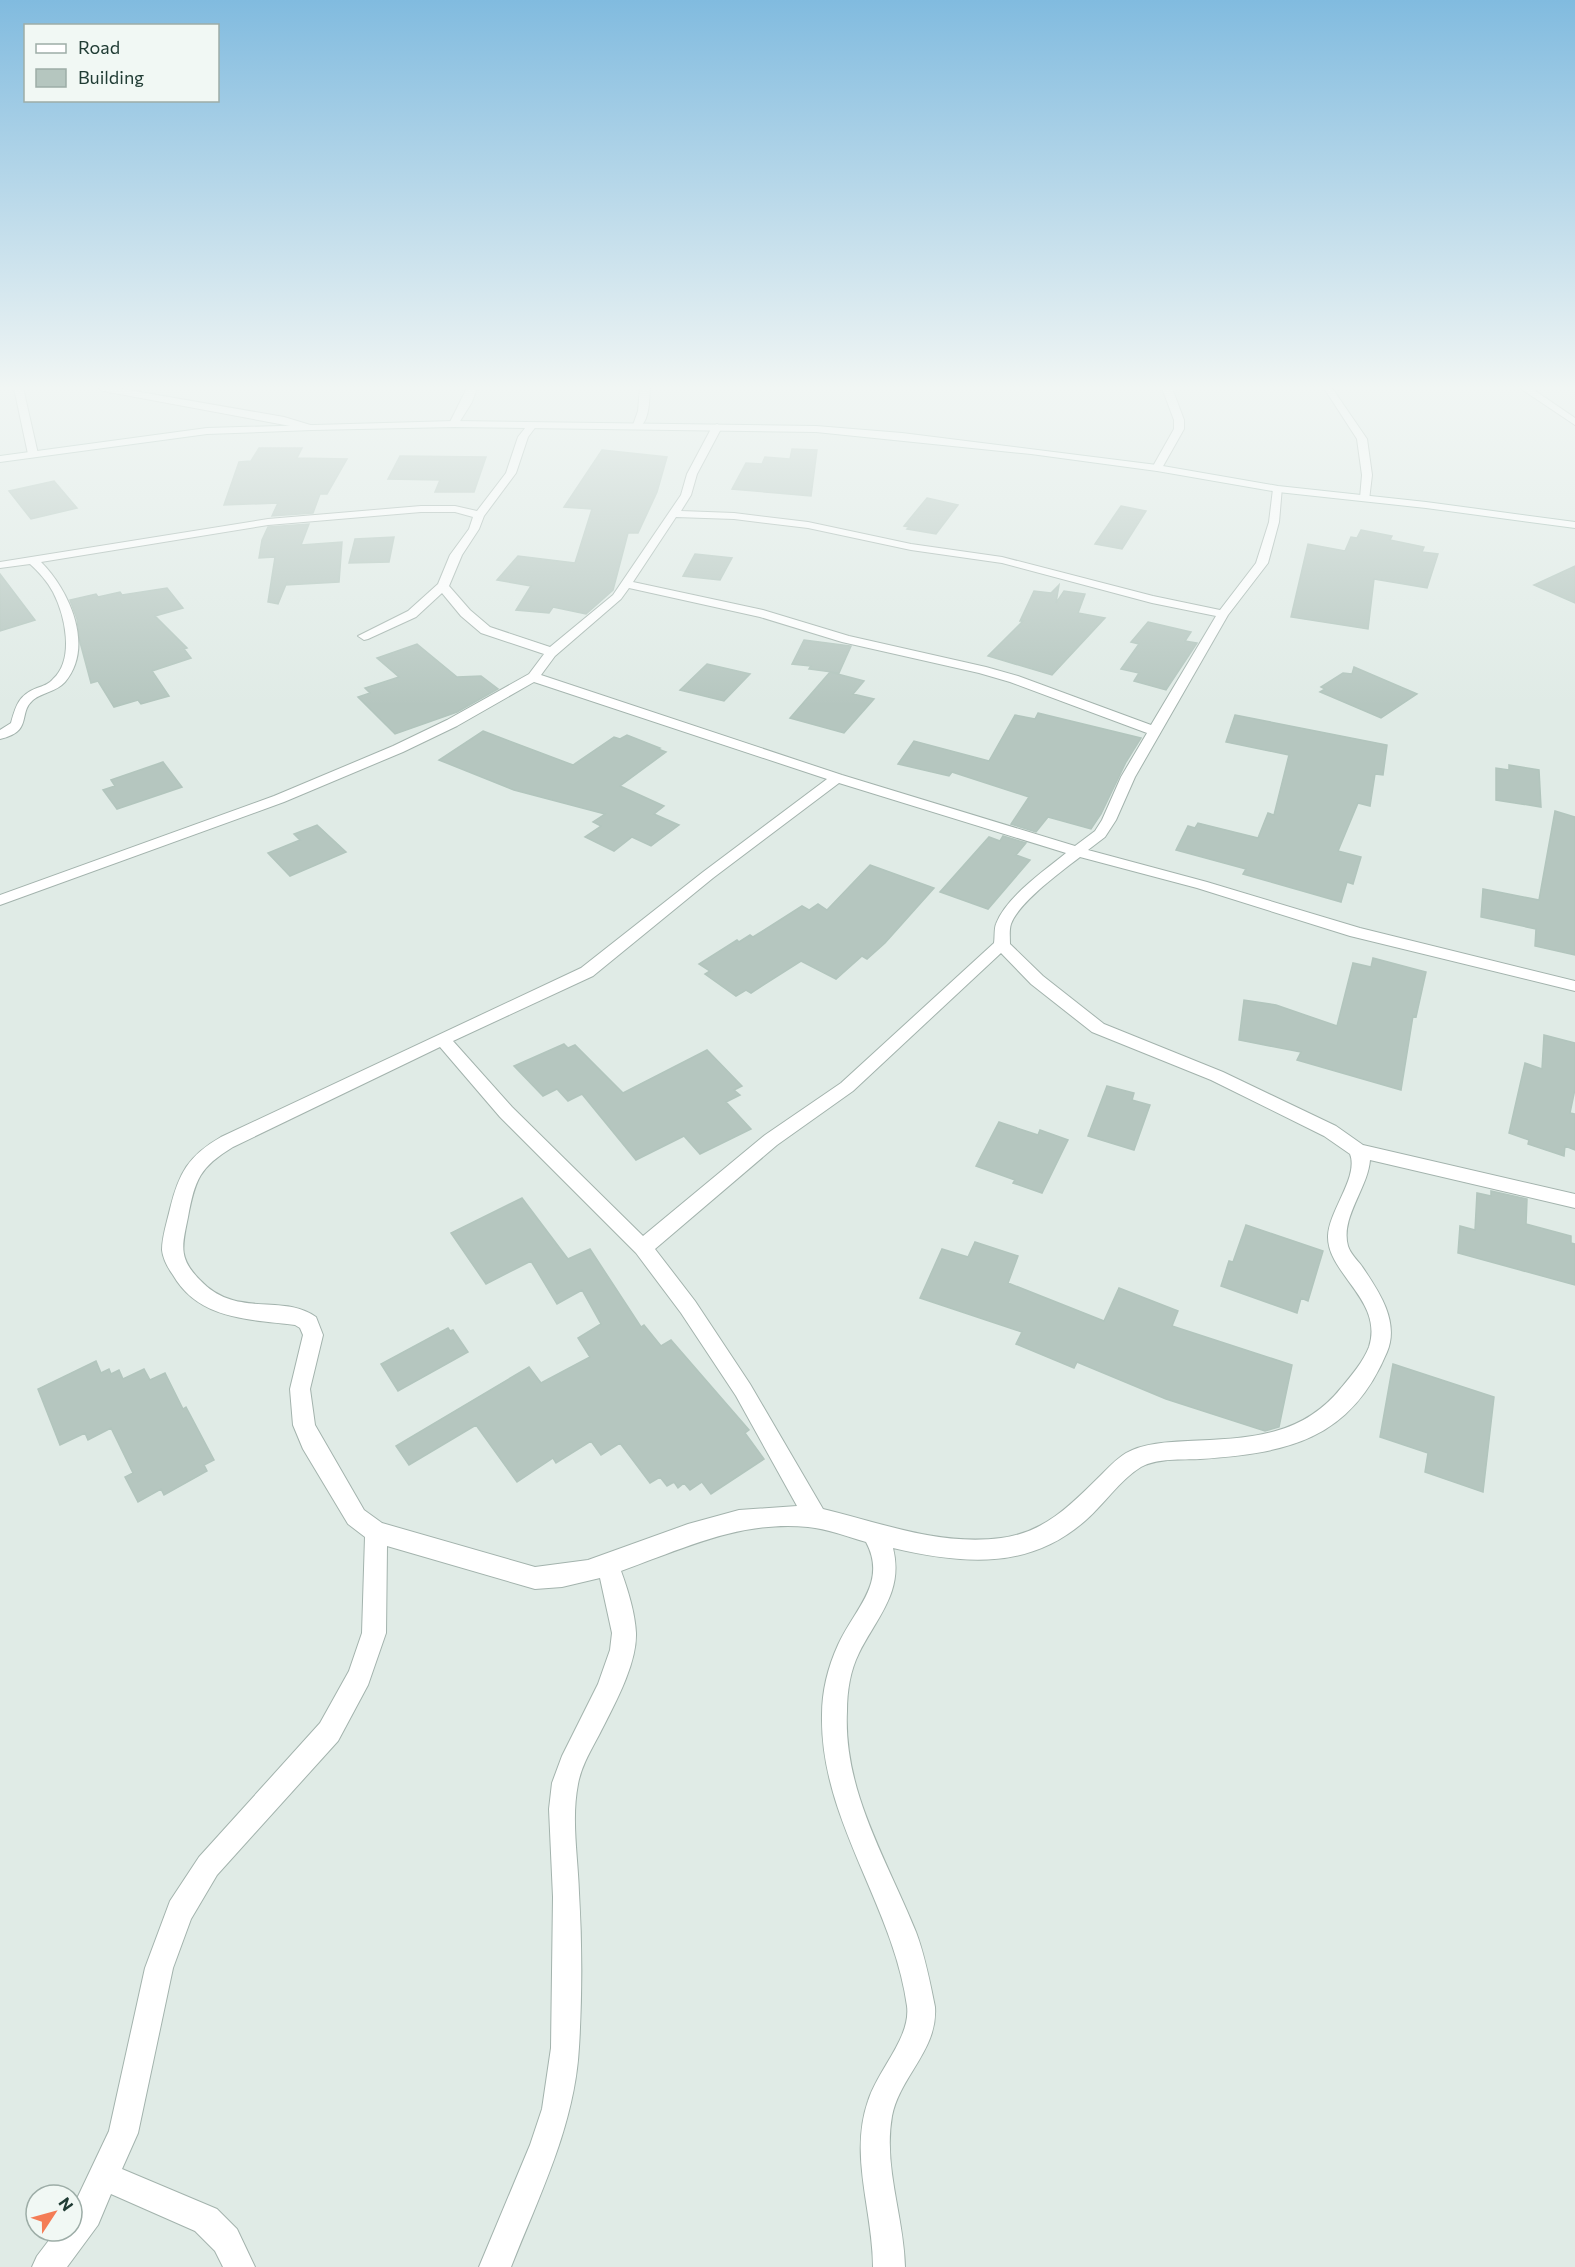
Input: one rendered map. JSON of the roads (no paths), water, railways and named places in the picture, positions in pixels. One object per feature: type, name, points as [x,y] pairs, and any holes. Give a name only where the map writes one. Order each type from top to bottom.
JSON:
[{"type":"street","points":[[364,636],[412,614],[443,586],[456,555],[474,529],[479,516],[496,494]]},
{"type":"street","points":[[0,900],[226,820],[299,791],[452,723],[532,676],[551,653],[601,611],[626,584],[687,494]]},
{"type":"street","points":[[1277,494],[1274,522],[1262,563],[1223,614],[1128,777],[1109,820],[1100,834],[1041,879],[1013,909],[1002,925],[1002,945],[1037,980],[1098,1028],[1218,1076],[1329,1131],[1358,1150],[1575,1201]]},
{"type":"street","points":[[1324,494],[1575,525]]},
{"type":"street","points":[[1365,494],[1365,498]]},
{"type":"street","points":[[0,565],[268,522],[421,509],[455,509],[479,516]]},
{"type":"street","points":[[674,514],[734,516],[808,525],[911,547],[1002,560],[1152,599],[1223,614]]},
{"type":"street","points":[[0,735],[10,732],[20,723],[21,708],[27,699],[57,684],[70,665],[72,653],[68,612],[57,588],[33,560]]},
{"type":"street","points":[[626,584],[752,612],[846,639],[993,673],[1154,731]]},
{"type":"street","points":[[443,586],[461,609],[490,632],[535,645],[551,653]]},
{"type":"street","points":[[532,676],[837,778],[1078,852],[1202,885],[1356,932],[1575,986]]},
{"type":"street","points":[[837,778],[708,874],[587,972],[237,1137],[208,1153],[196,1165],[190,1178],[172,1255],[192,1287],[222,1307],[242,1312],[296,1316],[309,1323],[312,1335],[300,1389],[304,1425],[311,1442],[356,1517],[376,1532],[535,1578],[556,1578],[607,1565],[678,1537],[739,1520],[773,1517],[816,1518],[873,1533],[948,1548],[983,1549],[1025,1544],[1040,1539],[1078,1513],[1121,1470],[1144,1456],[1277,1442],[1299,1436],[1314,1428],[1349,1396],[1371,1364],[1381,1342],[1382,1332],[1376,1309],[1339,1249],[1337,1240],[1340,1215],[1361,1172],[1361,1155],[1358,1150]]},
{"type":"street","points":[[643,1248],[754,1153],[847,1087],[1002,945]]},
{"type":"street","points":[[442,1039],[506,1112],[643,1248],[688,1307],[743,1390],[816,1518]]},
{"type":"street","points":[[48,2267],[87,2214],[123,2133],[159,1968],[180,1911],[208,1866],[329,1732],[359,1677],[374,1633],[376,1532]]},
{"type":"street","points":[[873,1533],[886,1561],[885,1578],[877,1601],[851,1645],[842,1666],[834,1716],[835,1745],[842,1782],[875,1874],[900,1925],[913,1968],[921,2010],[917,2039],[888,2085],[878,2115],[875,2136],[875,2163],[889,2267]]},
{"type":"street","points":[[495,2267],[545,2145],[557,2109],[565,2048],[566,1897],[562,1809],[565,1783],[575,1756],[609,1689],[622,1650],[624,1633],[615,1587],[607,1565]]},
{"type":"street","points":[[104,2176],[206,2220],[226,2240],[239,2267]]}]
